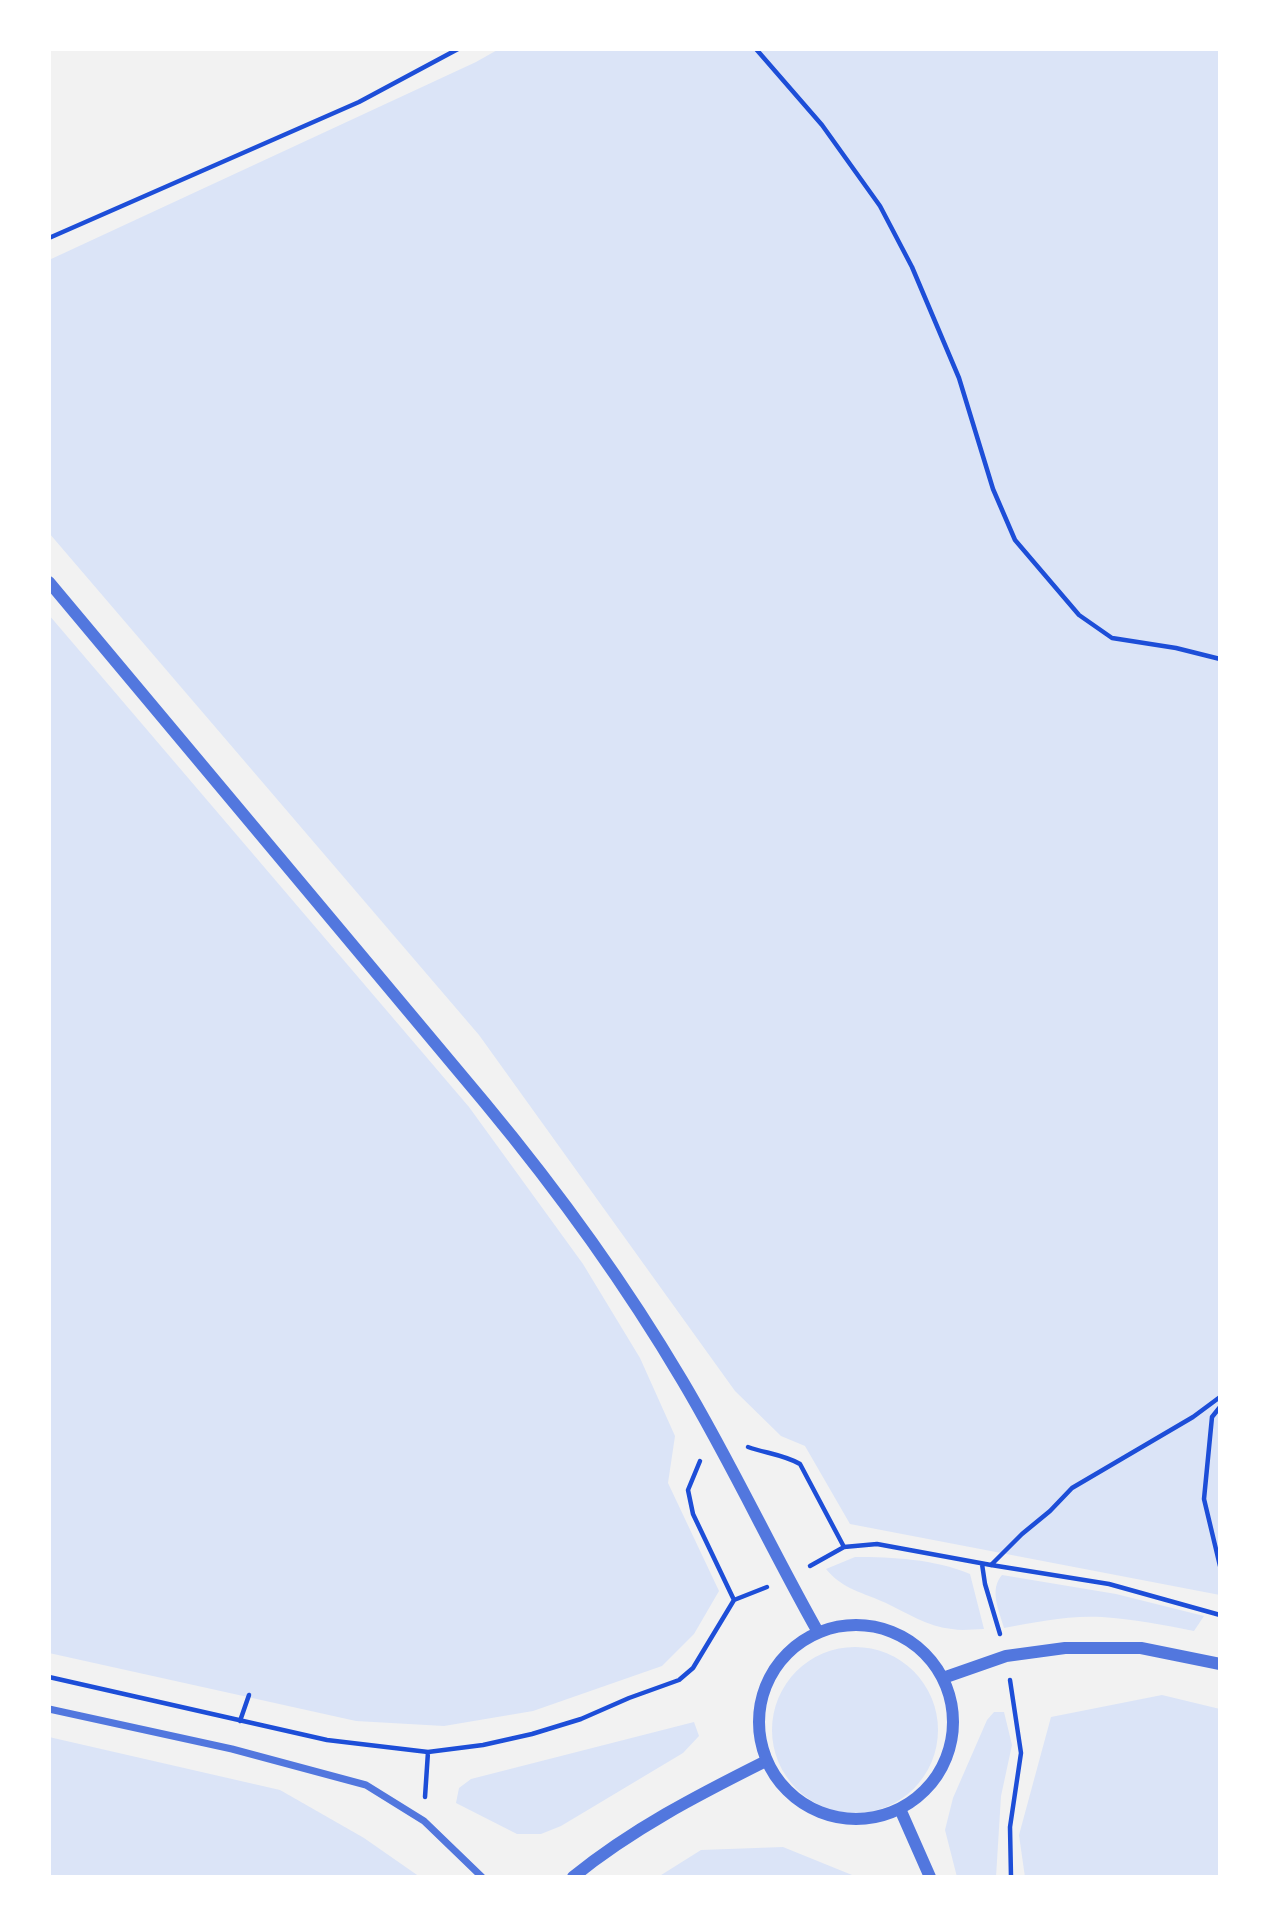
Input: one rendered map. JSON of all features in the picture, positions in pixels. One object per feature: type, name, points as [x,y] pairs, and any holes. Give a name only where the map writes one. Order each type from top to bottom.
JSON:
[{"type":"street","points":[[49,582],[541,1170],[636,1305],[712,1434],[818,1632]]},
{"type":"street","points":[[859,1624],[880,1628],[917,1646],[943,1678],[951,1702],[953,1727],[948,1752],[937,1775],[920,1795],[900,1809],[875,1818],[848,1819],[822,1814],[799,1802],[789,1793],[766,1761],[759,1731],[761,1701],[772,1672],[792,1648],[818,1632],[859,1624]]},
{"type":"street","points":[[943,1678],[1006,1656],[1065,1648],[1141,1648],[1220,1664]]},
{"type":"street","points":[[49,1709],[232,1749],[366,1785],[424,1821],[482,1877]]},
{"type":"street","points":[[573,1877],[598,1857],[674,1808],[766,1761]]},
{"type":"street","points":[[900,1809],[930,1877]]},
{"type":"path","points":[[49,238],[359,102],[457,49]]},
{"type":"path","points":[[756,49],[821,125],[880,206],[912,267],[959,378],[993,489],[1016,540],[1079,615],[1112,638],[1176,648],[1220,659]]},
{"type":"path","points":[[991,1565],[1022,1534],[1051,1511],[1072,1488],[1193,1417],[1220,1397]]},
{"type":"path","points":[[1220,1407],[1212,1417],[1204,1499],[1220,1566]]},
{"type":"path","points":[[734,1600],[693,1514],[688,1490],[712,1434],[775,1457],[789,1458],[800,1464],[844,1547]]},
{"type":"path","points":[[49,1678],[327,1740],[428,1752],[483,1745],[532,1734],[581,1719],[679,1680],[693,1668],[734,1600],[788,1578],[844,1547],[877,1544],[1109,1584],[1220,1615]]},
{"type":"path","points":[[982,1564],[985,1584],[1006,1656],[1021,1753],[1010,1827],[1011,1877]]},
{"type":"path","points":[[232,1749],[249,1695]]},
{"type":"path","points":[[424,1821],[428,1752]]},
{"type":"shaded area","points":[[499,49],[1220,49],[1220,1595],[850,1524],[805,1446],[781,1436],[735,1391],[479,1035],[49,533],[49,260]]},
{"type":"shaded area","points":[[49,615],[469,1107],[583,1264],[640,1358],[675,1436],[668,1483],[719,1591],[694,1634],[662,1666],[533,1711],[444,1726],[356,1721],[49,1653]]},
{"type":"shaded area","points":[[855,1557],[913,1560],[970,1574],[984,1629],[956,1630],[926,1623],[846,1586],[826,1569]]},
{"type":"shaded area","points":[[1002,1575],[1116,1594],[1204,1616],[1194,1631],[1137,1621],[1090,1617],[1004,1628],[996,1594],[996,1587]]},
{"type":"shaded area","points":[[855,1647],[887,1653],[914,1671],[932,1698],[938,1730],[932,1762],[914,1789],[887,1807],[855,1813],[823,1807],[796,1789],[778,1762],[772,1730],[778,1698],[796,1671],[823,1653]]},
{"type":"shaded area","points":[[1162,1695],[1220,1709],[1220,1877],[1025,1877],[1019,1835],[1051,1717]]},
{"type":"shaded area","points":[[994,1712],[1004,1712],[1012,1745],[1001,1796],[996,1877],[957,1877],[945,1830],[953,1798],[987,1720]]},
{"type":"shaded area","points":[[694,1722],[699,1736],[683,1753],[561,1826],[541,1834],[517,1834],[456,1803],[459,1788],[471,1779]]},
{"type":"shaded area","points":[[49,1737],[280,1790],[364,1838],[420,1877],[49,1877]]},
{"type":"shaded area","points":[[783,1847],[857,1877],[658,1877],[701,1850]]}]
